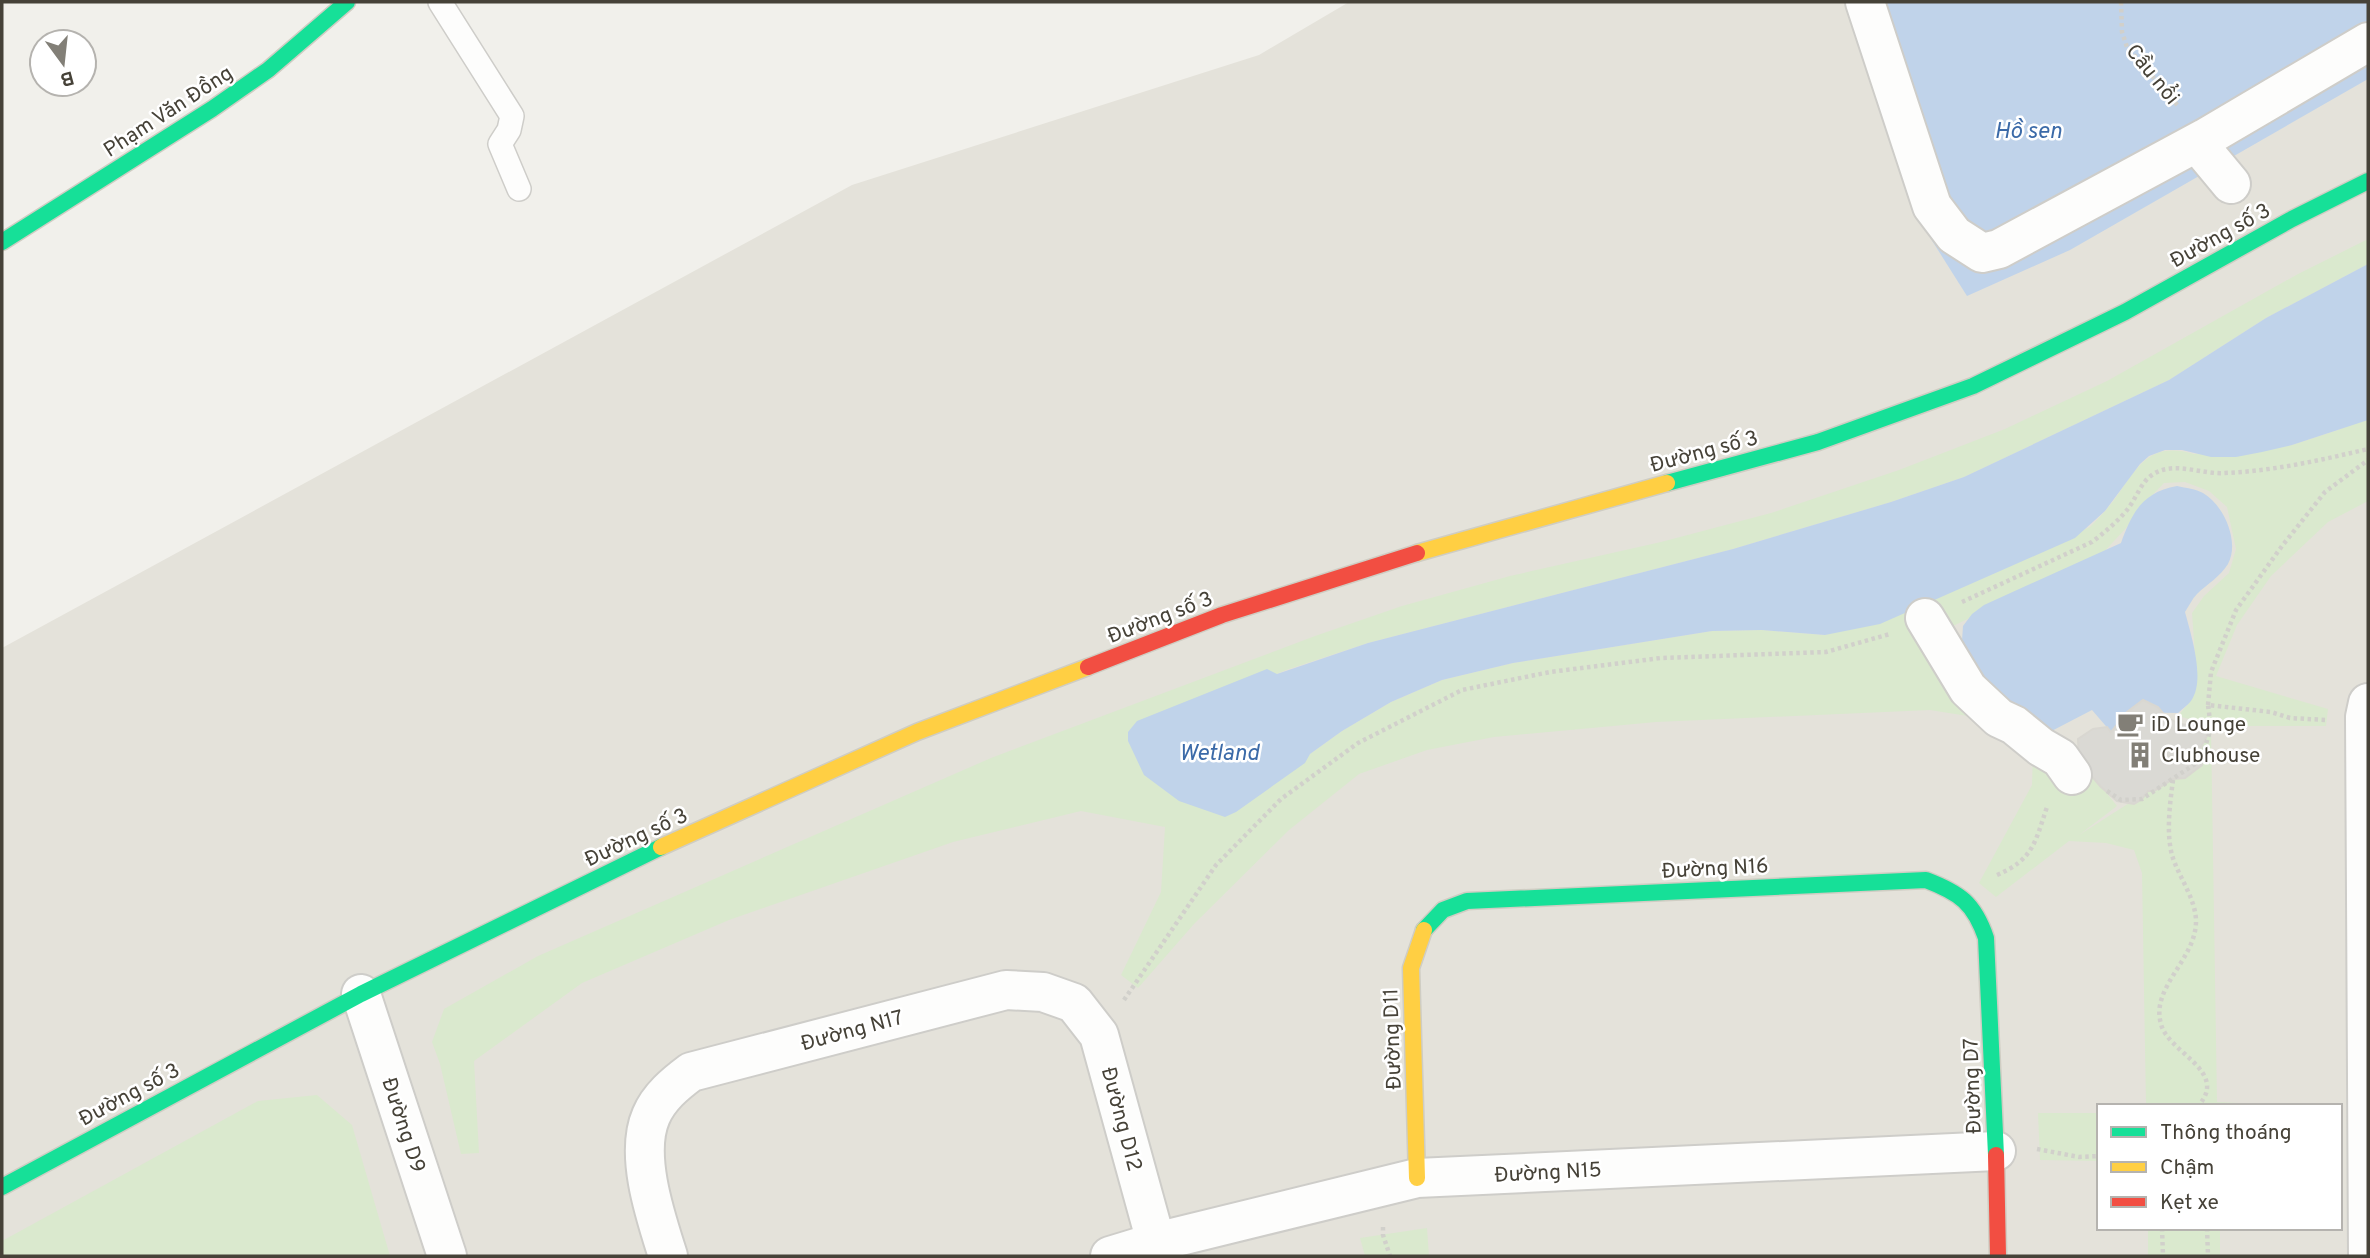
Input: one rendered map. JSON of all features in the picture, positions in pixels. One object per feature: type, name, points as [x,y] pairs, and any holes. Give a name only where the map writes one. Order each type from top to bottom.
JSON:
[{"type":"street","name":"Phạm Văn Đồng","points":[[2,242],[212,109],[268,69],[347,2]]},
{"type":"street","points":[[1865,2],[1932,206],[1954,235],[1982,253],[1999,249],[2201,140],[2368,42]]},
{"type":"street","points":[[2201,140],[2231,184]]},
{"type":"street","name":"Đường số 3","points":[[2,1187],[361,994],[640,857],[917,732],[1210,620],[1446,544],[1818,442],[1973,386],[2125,312],[2292,219],[2368,181]]},
{"type":"street","points":[[1926,618],[1968,689],[1998,718],[2014,725],[2040,747],[2060,758],[2072,775]]},
{"type":"street","points":[[2367,710],[2368,1256]]},
{"type":"street","name":"Đường N16","points":[[1444,910],[1467,901],[1926,880],[1955,890],[1979,914]]},
{"type":"street","name":"Đường D11","points":[[1417,1178],[1411,968],[1421,933],[1444,910]]},
{"type":"street","name":"Đường D7","points":[[1979,914],[1986,938],[1989,983],[1998,1256]]},
{"type":"street","name":"Đường N17","points":[[668,1256],[651,1200],[644,1155],[650,1117],[670,1087],[691,1072],[1006,990],[1044,992],[1074,1003]]},
{"type":"street","name":"Đường D9","points":[[361,994],[447,1256]]},
{"type":"street","name":"Đường D12","points":[[1074,1003],[1099,1035],[1156,1242]]},
{"type":"street","name":"Đường N15","points":[[1110,1256],[1156,1242],[1417,1178],[1996,1151]]},
{"type":"lane","points":[[440,2],[512,116],[509,130],[500,144],[519,189]]},
{"type":"path","name":"Cầu nổi","points":[[2121,2],[2122,32],[2127,47],[2201,140]]},
{"type":"path","points":[[1099,1035],[1216,864],[1281,799],[1358,743],[1462,690],[1550,672],[1661,658],[1826,652],[1887,636],[2092,542],[2127,510],[2151,475],[2169,467],[2203,473],[2226,473],[2291,467],[2368,449]]},
{"type":"path","points":[[1979,914],[1985,890],[1996,875],[2014,867],[2032,852],[2040,835],[2050,799],[2072,775],[2091,776],[2105,790],[2121,800],[2142,799],[2202,760],[2211,728],[2208,705],[2211,672],[2236,610],[2325,492],[2368,460]]},
{"type":"path","points":[[2208,705],[2271,712],[2290,718],[2338,721],[2367,710]]},
{"type":"path","points":[[2173,779],[2169,839],[2172,855],[2196,920],[2192,942],[2185,959],[2164,990],[2160,1009],[2161,1025],[2202,1072],[2208,1084],[2205,1097],[2200,1104]]},
{"type":"path","points":[[1996,1151],[2020,1148],[2079,1157],[2097,1156]]},
{"type":"path","points":[[2162,1230],[2163,1256]]},
{"type":"path","points":[[2207,1230],[2208,1256]]},
{"type":"shaded area","points":[[1349,2],[2368,2],[2368,1256],[2,1256],[2,648],[852,185],[1259,55]]},
{"type":"green space","points":[[2368,239],[2368,264],[2266,318],[2169,380],[1964,477],[1891,502],[1733,549],[1368,643],[1286,670],[1219,699],[1256,793],[1342,731],[1391,702],[1442,680],[1513,663],[1712,631],[1762,630],[1825,635],[2090,527],[2141,464],[2158,453],[2180,451],[2194,454],[2292,445],[2368,418],[2368,501],[2328,522],[2271,576],[2237,625],[2216,676],[2328,709],[2326,726],[2215,726],[2178,716],[2192,699],[2196,669],[2192,613],[2204,596],[2229,573],[2236,549],[2227,507],[2209,491],[2185,482],[2164,483],[2135,513],[2127,527],[2102,554],[1951,627],[2019,722],[2067,744],[2117,806],[2079,835],[2148,791],[2143,779],[2185,778],[2211,728],[2217,1102],[2260,1104],[2146,1104],[2142,873],[2134,850],[2106,843],[2069,841],[1996,897],[1979,883],[2032,785],[2033,752],[1987,719],[1930,710],[1656,722],[1494,737],[1427,750],[1359,774],[1289,830],[1194,924],[1138,988],[1121,975],[1161,892],[1165,827],[1081,811],[953,842],[729,920],[582,983],[474,1061],[479,1153],[461,1154],[440,1064],[432,1042],[444,1009],[538,956],[991,758],[1315,636],[1402,606],[1510,576],[1661,542],[1771,513],[1899,470],[2005,429],[2107,381],[2298,274]]},
{"type":"green space","points":[[317,1095],[352,1125],[390,1256],[2,1256],[2,1241],[258,1101]]},
{"type":"green space","points":[[2038,1113],[2097,1113],[2097,1161],[2040,1160]]},
{"type":"green space","points":[[1427,1228],[1429,1256],[1365,1256],[1360,1238]]},
{"type":"green space","points":[[2148,1230],[2220,1230],[2220,1256],[2148,1256]]},
{"type":"water","name":"Hồ sen","points":[[1852,2],[2368,2],[2368,79],[2070,250],[1967,296],[1931,239]]},
{"type":"water","name":"Wetland","points":[[2368,264],[2368,420],[2292,445],[2236,457],[2211,457],[2182,450],[2165,450],[2149,456],[2105,511],[2075,538],[1880,624],[1825,635],[1762,630],[1712,631],[1513,663],[1442,680],[1391,702],[1342,731],[1310,754],[1305,763],[1225,817],[1179,801],[1144,775],[1128,741],[1128,732],[1137,721],[1267,669],[1277,674],[1368,643],[1733,549],[1891,502],[1964,477],[2169,380],[2266,318]]},
{"type":"water","points":[[2177,486],[2197,490],[2211,499],[2228,525],[2232,545],[2225,569],[2197,594],[2185,612],[2197,670],[2195,692],[2191,701],[2178,713],[2127,712],[2111,732],[2092,710],[2042,736],[1968,665],[1962,641],[1963,626],[1972,614],[1984,605],[2121,543],[2140,505],[2155,493]]},
{"type":"building","name":"Clubhouse","points":[[2143,700],[2158,707],[2167,718],[2180,724],[2211,728],[2200,749],[2202,765],[2185,778],[2173,779],[2154,791],[2148,791],[2134,804],[2117,801],[2100,786],[2079,761],[2078,739],[2093,729],[2107,727],[2111,732],[2127,712]]},
{"type":"traffic: fast","points":[[2,242],[212,109],[268,70],[347,2]]},
{"type":"traffic: fast","points":[[1667,483],[1818,442],[1973,386],[2125,312],[2292,219],[2368,181]]},
{"type":"traffic: fast","points":[[2,1187],[361,994],[661,847]]},
{"type":"traffic: fast","points":[[1424,930],[1443,910],[1467,901],[1926,880],[1964,901],[1976,916],[1986,938],[1996,1155]]},
{"type":"traffic: slow","points":[[1417,553],[1667,483]]},
{"type":"traffic: slow","points":[[661,847],[917,732],[1088,667]]},
{"type":"traffic: slow","points":[[1417,1178],[1411,968],[1424,930]]},
{"type":"traffic: jam","points":[[1088,667],[1222,615],[1417,553]]},
{"type":"traffic: jam","points":[[1996,1155],[1998,1256]]},
{"type":"place","name":"iD Lounge","points":[[2130,724]]},
{"type":"place","name":"Clubhouse","points":[[2140,755]]}]
